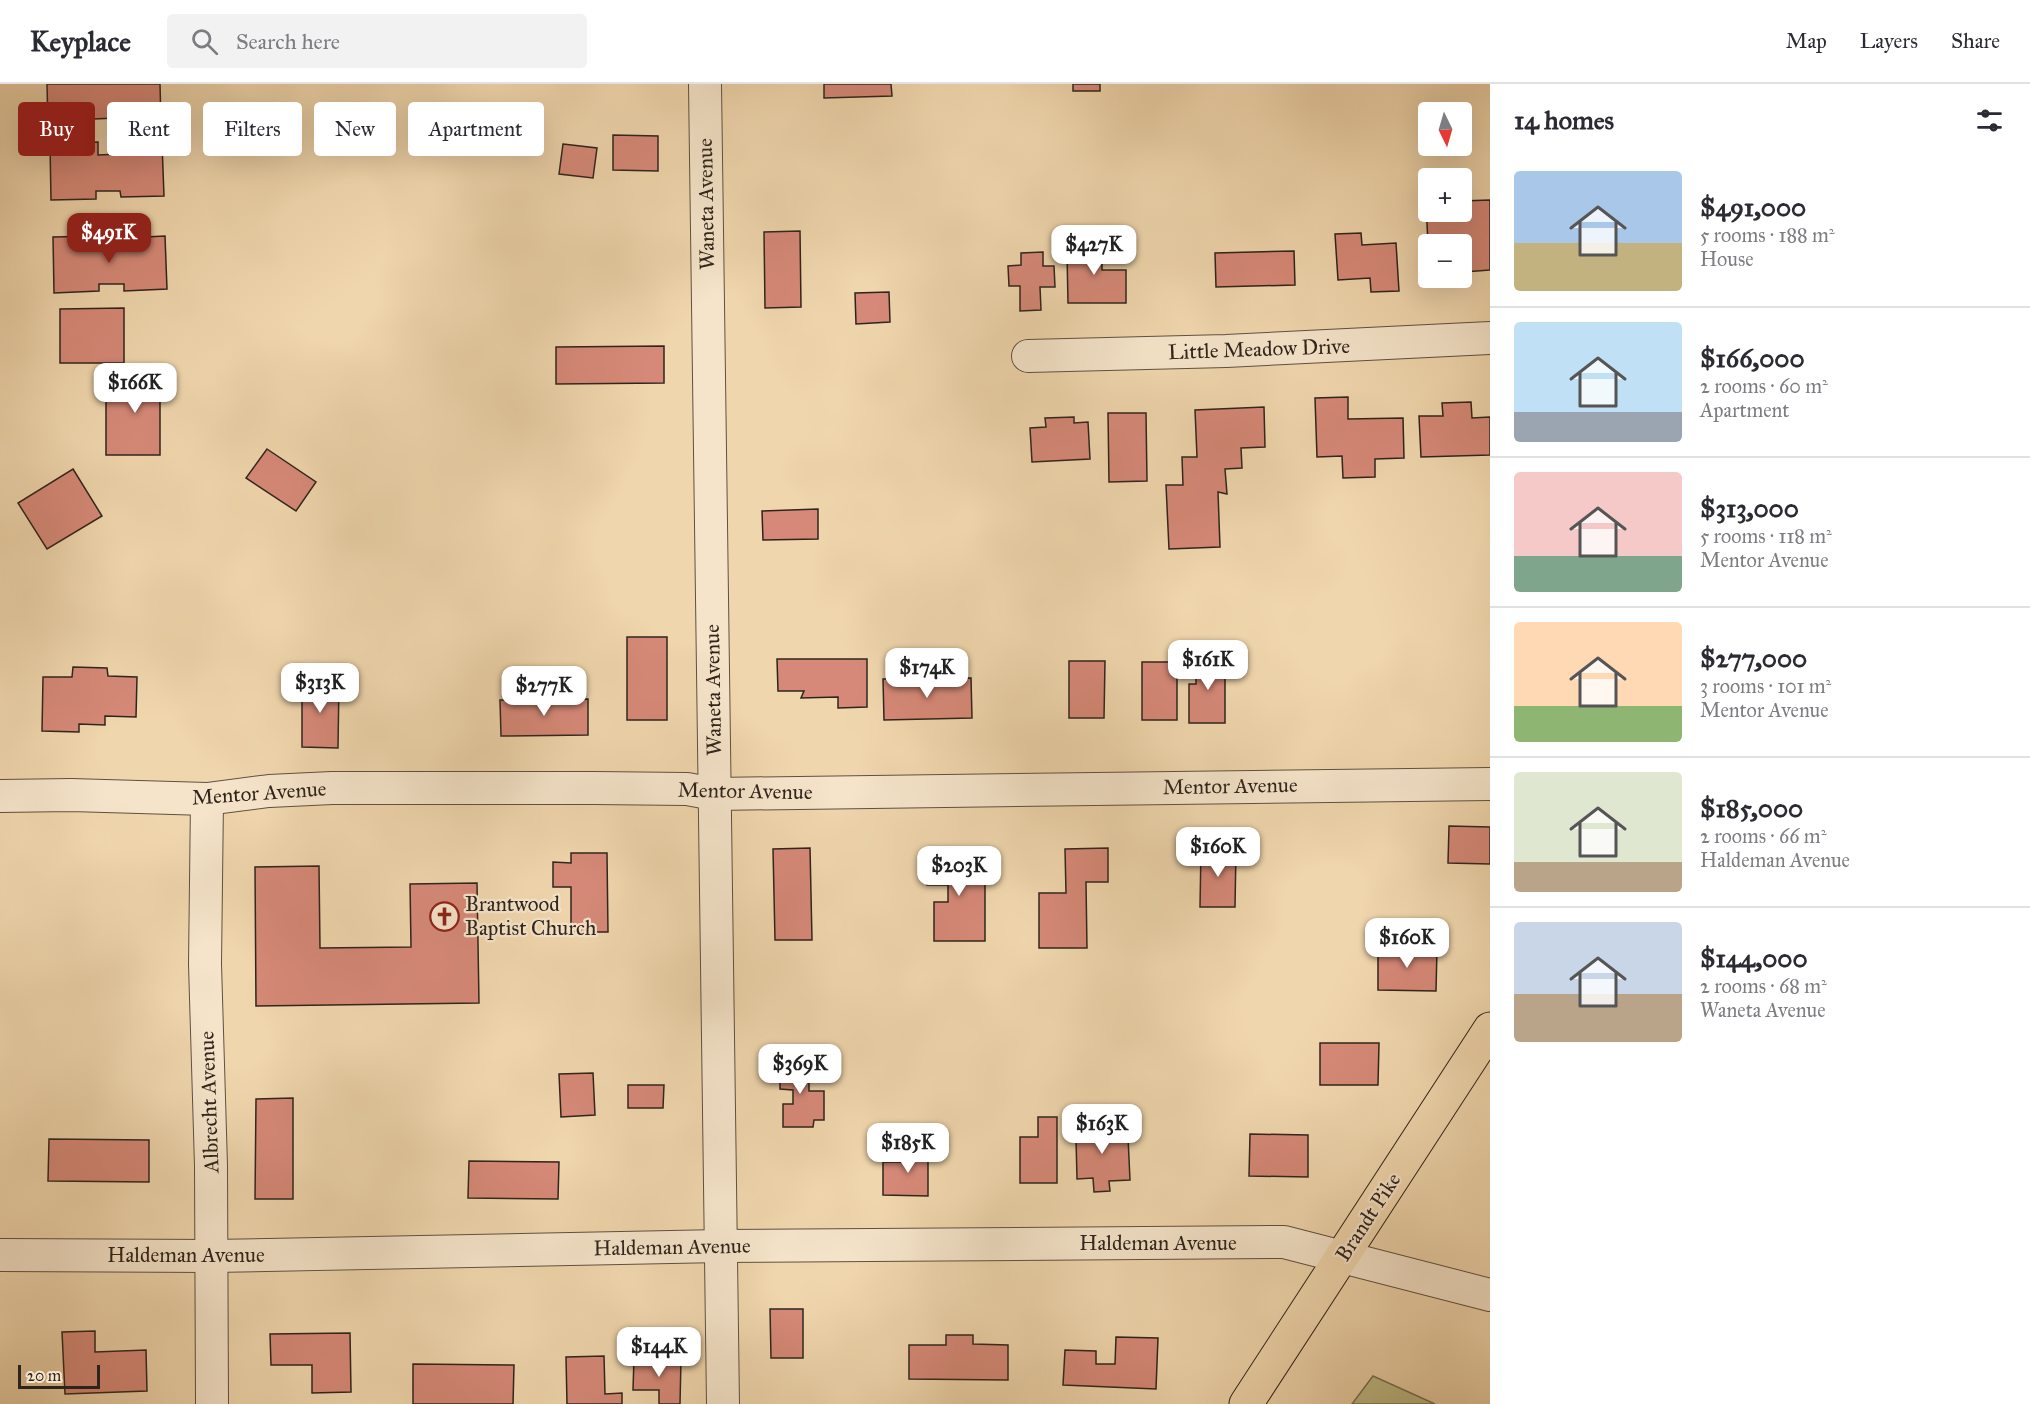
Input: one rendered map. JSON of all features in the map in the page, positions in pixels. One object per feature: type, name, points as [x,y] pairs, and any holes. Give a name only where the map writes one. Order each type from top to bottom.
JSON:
[{"type":"main road","name":"Brandt Pike","points":[[1246,1404],[1490,1029]]},
{"type":"street","name":"Waneta Avenue","points":[[705,84],[723,1404]]},
{"type":"street","name":"Little Meadow Drive","points":[[1028,356],[1226,351],[1490,338]]},
{"type":"street","name":"Mentor Avenue","points":[[0,796],[71,795],[207,799],[269,791],[332,788],[687,789],[714,794],[1490,784]]},
{"type":"street","name":"Albrecht Avenue","points":[[207,799],[205,953],[212,1256],[212,1404]]},
{"type":"street","name":"Haldeman Avenue","points":[[0,1255],[212,1256],[721,1245],[1284,1242],[1490,1294]]},
{"type":"shaded area","points":[[1373,1376],[1435,1404],[1352,1404]]},
{"type":"building","points":[[47,84],[160,84],[160,102],[107,102],[107,118],[95,119],[95,102],[47,102]]},
{"type":"building","points":[[824,84],[891,84],[892,96],[824,98]]},
{"type":"building","points":[[1073,84],[1100,84],[1100,91],[1073,91]]},
{"type":"building","points":[[613,135],[658,136],[658,171],[613,170]]},
{"type":"building","points":[[95,142],[98,142],[98,155],[162,156],[164,196],[121,197],[120,191],[96,191],[96,199],[51,200],[50,156],[95,156]]},
{"type":"building","points":[[563,144],[597,148],[593,178],[559,174]]},
{"type":"building","points":[[1490,200],[1490,270],[1472,271],[1472,234],[1428,234],[1427,222],[1472,222],[1472,201]]},
{"type":"building","points":[[800,231],[801,307],[765,308],[764,232]]},
{"type":"building","points":[[1361,233],[1362,245],[1396,243],[1399,291],[1371,292],[1370,278],[1338,280],[1335,234]]},
{"type":"building","points":[[1082,235],[1102,235],[1102,270],[1126,270],[1126,303],[1068,303],[1067,253],[1082,253]]},
{"type":"building","points":[[101,236],[101,248],[125,247],[124,238],[165,236],[167,289],[124,291],[124,284],[99,284],[99,291],[54,293],[53,237]]},
{"type":"building","points":[[1294,251],[1295,285],[1216,287],[1215,253]]},
{"type":"building","points":[[1043,252],[1043,266],[1054,266],[1055,287],[1040,287],[1041,310],[1020,311],[1020,286],[1009,286],[1008,266],[1021,265],[1021,253]]},
{"type":"building","points":[[889,292],[890,322],[856,324],[855,293]]},
{"type":"building","points":[[124,308],[124,363],[60,363],[60,309]]},
{"type":"building","points":[[664,346],[664,383],[556,384],[556,347]]},
{"type":"building","points":[[129,365],[160,365],[160,455],[106,455],[106,391],[129,391]]},
{"type":"building","points":[[1348,397],[1348,419],[1403,418],[1404,458],[1375,459],[1375,477],[1343,478],[1342,456],[1317,457],[1315,398]]},
{"type":"building","points":[[1471,402],[1472,418],[1490,417],[1490,455],[1421,457],[1419,416],[1443,416],[1442,403]]},
{"type":"building","points":[[1264,407],[1265,447],[1241,448],[1242,468],[1225,469],[1227,494],[1218,492],[1220,547],[1169,549],[1166,485],[1183,485],[1182,457],[1197,457],[1195,410]]},
{"type":"building","points":[[1108,413],[1146,413],[1147,481],[1109,482]]},
{"type":"building","points":[[1074,417],[1074,423],[1088,422],[1090,459],[1032,462],[1030,428],[1046,427],[1045,418]]},
{"type":"building","points":[[267,449],[316,482],[296,511],[246,478]]},
{"type":"building","points":[[73,469],[102,516],[47,549],[18,503]]},
{"type":"building","points":[[818,509],[818,539],[763,540],[762,511]]},
{"type":"building","points":[[627,637],[667,637],[667,720],[627,720]]},
{"type":"building","points":[[1196,656],[1225,656],[1225,723],[1189,723],[1189,684],[1196,684]]},
{"type":"building","points":[[777,659],[867,659],[867,707],[838,708],[838,697],[801,698],[804,691],[778,691]]},
{"type":"building","points":[[1069,661],[1105,661],[1104,718],[1069,718]]},
{"type":"building","points":[[1142,662],[1177,662],[1177,720],[1142,720]]},
{"type":"building","points":[[73,667],[107,668],[108,676],[137,677],[136,717],[105,716],[105,725],[79,724],[79,732],[42,731],[43,677],[72,677]]},
{"type":"building","points":[[971,678],[972,718],[884,720],[883,679]]},
{"type":"building","points":[[302,681],[339,682],[338,748],[302,747]]},
{"type":"building","points":[[588,699],[588,735],[501,736],[500,700]]},
{"type":"building","points":[[1449,826],[1490,827],[1490,864],[1448,863]]},
{"type":"building","points":[[810,848],[812,940],[775,940],[773,849]]},
{"type":"building","points":[[1108,848],[1108,882],[1086,882],[1087,948],[1039,948],[1039,893],[1066,893],[1065,849]]},
{"type":"building","points":[[1201,849],[1236,850],[1235,907],[1200,907]]},
{"type":"building","points":[[571,853],[607,853],[608,932],[571,932],[571,887],[553,887],[553,862],[571,863]]},
{"type":"building","points":[[927,856],[985,856],[985,941],[934,941],[934,902],[948,902],[948,885],[927,885]]},
{"type":"building","name":"Brantwood Baptist Church","points":[[319,866],[320,948],[411,947],[410,884],[477,883],[479,1003],[256,1006],[255,867]]},
{"type":"building","points":[[1378,948],[1437,949],[1436,991],[1378,990]]},
{"type":"building","points":[[1320,1043],[1379,1043],[1378,1085],[1320,1085]]},
{"type":"building","points":[[780,1059],[809,1059],[809,1091],[824,1091],[824,1120],[814,1120],[813,1127],[783,1127],[783,1104],[793,1104],[793,1090],[780,1089]]},
{"type":"building","points":[[593,1073],[595,1115],[561,1117],[559,1074]]},
{"type":"building","points":[[628,1085],[664,1085],[663,1108],[628,1108]]},
{"type":"building","points":[[293,1098],[293,1199],[255,1199],[256,1099]]},
{"type":"building","points":[[1038,1117],[1057,1117],[1057,1183],[1020,1183],[1020,1137],[1038,1137]]},
{"type":"building","points":[[1113,1119],[1114,1137],[1128,1137],[1130,1180],[1109,1181],[1110,1191],[1094,1192],[1093,1178],[1077,1179],[1076,1139],[1085,1139],[1085,1120]]},
{"type":"building","points":[[1250,1134],[1308,1135],[1308,1177],[1249,1176]]},
{"type":"building","points":[[49,1139],[149,1140],[149,1182],[48,1181]]},
{"type":"building","points":[[908,1144],[928,1144],[928,1196],[883,1195],[883,1162],[908,1162]]},
{"type":"building","points":[[469,1161],[559,1162],[558,1199],[468,1198]]},
{"type":"building","points":[[770,1309],[803,1309],[803,1358],[771,1358]]},
{"type":"building","points":[[95,1331],[95,1352],[146,1350],[147,1391],[65,1394],[62,1332]]},
{"type":"building","points":[[350,1333],[351,1392],[312,1393],[312,1365],[271,1365],[270,1334]]},
{"type":"building","points":[[946,1335],[973,1335],[973,1344],[1008,1345],[1008,1380],[909,1379],[909,1345],[946,1345]]},
{"type":"building","points":[[1116,1337],[1158,1338],[1156,1389],[1063,1385],[1065,1350],[1096,1351],[1096,1364],[1115,1364]]},
{"type":"building","points":[[604,1356],[605,1394],[622,1393],[622,1404],[567,1404],[566,1357]]},
{"type":"building","points":[[634,1358],[681,1359],[680,1404],[659,1404],[659,1390],[633,1390]]},
{"type":"building","points":[[413,1364],[514,1365],[513,1404],[413,1404]]},
{"type":"place","name":"Brantwood Baptist Church","points":[[444,916]]}]
